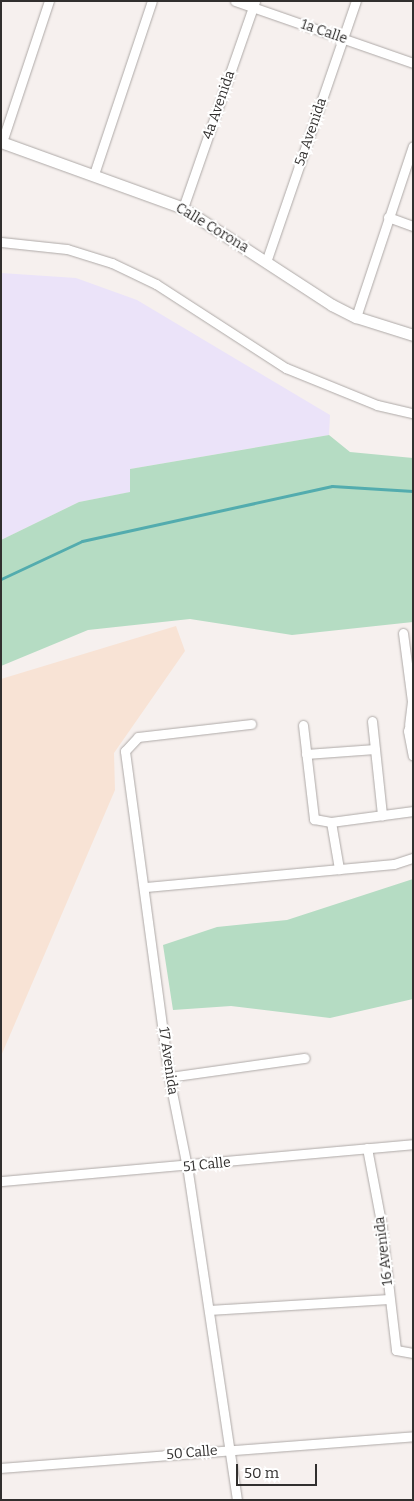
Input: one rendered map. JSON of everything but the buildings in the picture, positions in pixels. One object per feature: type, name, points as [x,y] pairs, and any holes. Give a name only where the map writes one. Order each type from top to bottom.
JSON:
[{"type":"street","points":[[1,142],[49,1]]},
{"type":"street","points":[[94,174],[152,1]]},
{"type":"street","name":"1a Calle","points":[[235,1],[254,4],[343,39],[413,63]]},
{"type":"street","name":"5a Avenida","points":[[266,262],[356,1]]},
{"type":"street","name":"4a Avenida","points":[[183,208],[254,4]]},
{"type":"street","name":"Calle Corona","points":[[1,142],[94,174],[183,208],[356,317],[413,335]]},
{"type":"street","points":[[356,317],[413,146]]},
{"type":"street","points":[[388,217],[413,226]]},
{"type":"street","points":[[1,242],[66,249],[112,264],[156,284],[286,368],[377,405],[413,413]]},
{"type":"street","points":[[403,633],[412,701],[413,756]]},
{"type":"street","points":[[372,721],[382,815]]},
{"type":"street","name":"17 Avenida","points":[[237,1500],[228,1450],[188,1167],[169,1077],[146,887],[133,816],[127,745],[138,737],[250,724]]},
{"type":"street","points":[[303,725],[314,819],[331,822],[413,811]]},
{"type":"street","points":[[306,754],[375,749]]},
{"type":"street","points":[[331,822],[339,869]]},
{"type":"street","points":[[146,887],[339,869],[413,858]]},
{"type":"street","points":[[169,1077],[305,1058]]},
{"type":"street","name":"51 Calle","points":[[1,1181],[188,1167],[413,1144]]},
{"type":"street","name":"16 Avenida","points":[[367,1148],[381,1222],[389,1299],[398,1353],[413,1353]]},
{"type":"street","points":[[209,1310],[389,1299]]},
{"type":"street","name":"50 Calle","points":[[1,1468],[413,1436]]},
{"type":"shaded area","points":[[1,273],[76,278],[137,300],[330,415],[329,435],[130,469],[131,492],[79,502],[1,540]]},
{"type":"shaded area","points":[[176,626],[185,651],[114,753],[115,790],[1,1056],[1,679]]},
{"type":"green space","points":[[329,435],[350,452],[413,458],[413,622],[292,635],[190,619],[88,630],[1,666],[1,540],[79,502],[130,492],[130,469]]},
{"type":"green space","points":[[413,879],[413,999],[330,1018],[231,1006],[173,1010],[163,945],[217,927],[287,920]]},
{"type":"waterway","points":[[1,579],[82,541],[332,486],[413,491]]}]
